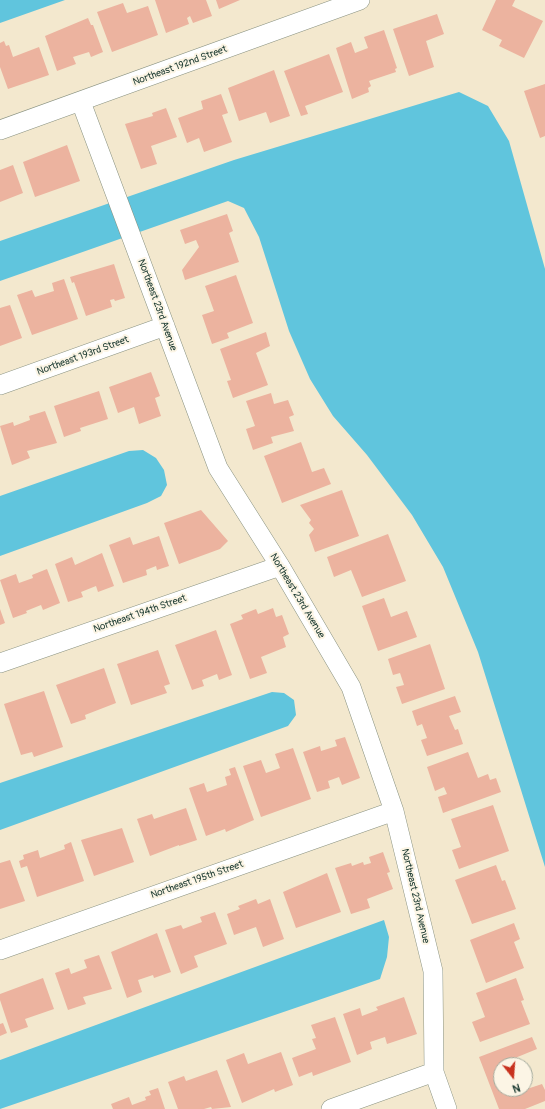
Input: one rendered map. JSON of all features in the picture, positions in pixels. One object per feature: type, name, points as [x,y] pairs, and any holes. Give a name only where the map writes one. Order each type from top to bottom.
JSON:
[{"type":"street","name":"Northeast 192nd Street","points":[[0,130],[360,0]]},
{"type":"street","name":"Northeast 23rd Avenue","points":[[81,102],[218,468],[280,566],[351,688],[394,811],[433,971],[434,1072],[447,1109]]},
{"type":"street","name":"Northeast 193rd Street","points":[[0,385],[165,326]]},
{"type":"street","name":"Northeast 194th Street","points":[[0,663],[280,566]]},
{"type":"street","name":"Northeast 195th Street","points":[[0,950],[394,811]]},
{"type":"street","points":[[331,1109],[434,1072]]},
{"type":"water","points":[[0,0],[65,0],[0,23]]},
{"type":"water","points":[[459,92],[488,106],[509,141],[545,269],[545,867],[478,652],[443,567],[412,515],[367,455],[333,416],[310,379],[289,331],[259,237],[244,208],[228,201],[0,281],[0,241],[234,160]]},
{"type":"water","points":[[143,450],[156,458],[164,470],[167,485],[161,496],[147,503],[0,556],[0,496],[129,451]]},
{"type":"water","points":[[272,692],[284,693],[294,700],[296,715],[288,726],[0,830],[0,783]]},
{"type":"water","points":[[384,920],[389,937],[387,957],[380,979],[0,1109],[0,1060]]},
{"type":"building","points":[[155,0],[206,0],[212,16],[193,23],[190,16],[187,18],[189,24],[166,33]]},
{"type":"building","points":[[216,0],[240,0],[219,9]]},
{"type":"building","points":[[496,0],[515,0],[512,6],[543,21],[524,58],[499,46],[502,40],[482,30]]},
{"type":"building","points":[[123,3],[127,13],[148,6],[158,35],[112,52],[97,12]]},
{"type":"building","points":[[437,14],[444,34],[426,41],[434,67],[409,76],[393,29]]},
{"type":"building","points":[[88,18],[91,25],[93,25],[103,52],[91,57],[89,52],[73,57],[76,64],[57,71],[45,36]]},
{"type":"building","points":[[384,30],[397,68],[395,69],[396,72],[369,81],[371,86],[368,88],[369,92],[352,99],[336,48],[351,42],[355,53],[368,48],[364,37]]},
{"type":"building","points":[[4,41],[6,46],[9,45],[13,57],[39,47],[49,75],[8,89],[0,67],[0,43]]},
{"type":"building","points":[[329,54],[343,92],[305,106],[308,114],[301,116],[284,71]]},
{"type":"building","points":[[274,70],[290,116],[270,123],[266,112],[239,121],[228,88]]},
{"type":"building","points":[[545,84],[545,136],[540,138],[524,91]]},
{"type":"building","points":[[221,94],[228,113],[222,115],[232,142],[204,152],[199,138],[187,143],[178,118],[203,109],[201,101]]},
{"type":"building","points":[[166,108],[177,137],[151,146],[157,164],[141,169],[125,124],[153,116],[152,113]]},
{"type":"building","points":[[67,145],[80,181],[35,197],[23,162]]},
{"type":"building","points":[[13,165],[23,193],[0,202],[0,170]]},
{"type":"building","points":[[227,214],[233,231],[229,233],[239,262],[185,280],[182,270],[199,247],[196,240],[185,244],[180,230]]},
{"type":"building","points":[[114,264],[125,298],[115,301],[114,299],[110,300],[112,307],[86,316],[74,282],[72,283],[70,277]]},
{"type":"building","points":[[236,275],[253,323],[227,333],[229,338],[212,344],[202,315],[214,311],[205,286]]},
{"type":"building","points":[[64,279],[78,319],[32,335],[17,295],[32,290],[35,297],[54,291],[52,283]]},
{"type":"building","points":[[10,305],[22,338],[0,346],[0,308]]},
{"type":"building","points":[[266,332],[270,346],[256,353],[268,385],[233,398],[227,381],[231,380],[220,349]]},
{"type":"building","points":[[151,372],[160,396],[155,398],[161,416],[139,424],[134,407],[118,413],[109,387]]},
{"type":"building","points":[[99,391],[108,419],[80,428],[81,431],[64,437],[54,406]]},
{"type":"building","points":[[271,393],[274,404],[288,400],[294,415],[289,417],[294,431],[271,437],[273,443],[253,450],[246,429],[255,426],[246,401]]},
{"type":"building","points":[[45,411],[57,443],[27,451],[30,458],[12,465],[0,426],[13,422],[14,426],[30,420],[29,416]]},
{"type":"building","points":[[301,442],[312,472],[324,468],[331,484],[282,503],[264,456]]},
{"type":"building","points":[[342,490],[359,536],[315,552],[309,535],[314,529],[309,523],[311,520],[300,505]]},
{"type":"building","points":[[201,510],[228,541],[220,549],[179,564],[164,523]]},
{"type":"building","points":[[388,534],[406,581],[362,597],[351,570],[334,577],[327,557]]},
{"type":"building","points":[[159,536],[169,566],[157,570],[156,566],[146,570],[147,575],[123,583],[109,545],[130,537],[133,545]]},
{"type":"building","points":[[102,553],[114,586],[98,592],[96,586],[81,592],[83,597],[68,602],[55,564],[72,557],[75,565]]},
{"type":"building","points":[[47,569],[60,603],[43,610],[41,605],[26,611],[27,613],[13,618],[0,580],[16,574],[19,583],[33,578],[32,575]]},
{"type":"building","points":[[384,598],[391,617],[407,611],[417,637],[378,651],[362,606]]},
{"type":"building","points":[[273,608],[276,617],[282,615],[289,634],[283,637],[286,647],[261,657],[267,673],[250,679],[230,624],[243,619],[241,615],[256,609],[258,614]]},
{"type":"building","points":[[0,609],[5,623],[0,625]]},
{"type":"building","points":[[216,630],[232,675],[219,680],[217,674],[202,680],[204,686],[192,690],[175,645]]},
{"type":"building","points":[[430,644],[445,689],[402,704],[396,687],[404,685],[400,673],[393,675],[388,659]]},
{"type":"building","points":[[158,650],[170,684],[164,686],[167,693],[131,705],[117,664]]},
{"type":"building","points":[[104,668],[116,703],[85,715],[86,719],[71,724],[56,685]]},
{"type":"building","points":[[44,691],[63,747],[34,757],[32,752],[21,755],[4,704]]},
{"type":"building","points":[[455,696],[461,712],[449,716],[455,730],[458,729],[463,744],[427,756],[421,740],[427,738],[422,724],[417,726],[412,711]]},
{"type":"building","points":[[345,737],[360,778],[342,785],[339,777],[328,781],[330,788],[317,792],[303,752],[320,746],[321,751],[337,746],[335,740]]},
{"type":"building","points":[[293,748],[311,799],[261,817],[243,766],[261,760],[266,773],[280,768],[275,754]]},
{"type":"building","points":[[468,752],[478,778],[488,774],[490,780],[496,778],[501,792],[443,813],[438,797],[447,794],[444,787],[435,791],[427,767]]},
{"type":"building","points":[[235,767],[254,820],[226,832],[225,829],[206,836],[189,788],[204,783],[207,792],[227,785],[225,777],[231,775],[229,769]]},
{"type":"building","points":[[493,805],[509,851],[459,869],[452,850],[461,847],[451,819]]},
{"type":"building","points":[[186,808],[197,840],[150,856],[137,819],[152,814],[154,819]]},
{"type":"building","points":[[122,828],[134,862],[94,876],[81,840]]},
{"type":"building","points":[[71,842],[84,881],[37,897],[27,866],[21,868],[19,861],[24,859],[23,855],[38,850],[40,858],[65,849],[64,845]]},
{"type":"building","points":[[383,852],[390,872],[387,873],[393,889],[367,899],[370,908],[351,914],[335,868],[351,863],[352,866],[363,862],[364,865],[371,863],[369,857]]},
{"type":"building","points":[[10,860],[25,901],[0,909],[0,863]]},
{"type":"building","points":[[496,865],[502,881],[505,880],[516,909],[472,924],[455,880]]},
{"type":"building","points":[[327,873],[341,912],[296,928],[283,892]]},
{"type":"building","points":[[256,899],[258,904],[270,899],[284,939],[263,947],[256,927],[234,935],[227,914],[240,909],[238,906]]},
{"type":"building","points":[[215,912],[227,944],[194,956],[198,967],[181,974],[165,930],[181,925],[183,929],[202,922],[200,917]]},
{"type":"building","points":[[514,923],[520,939],[514,942],[524,968],[486,983],[470,940]]},
{"type":"building","points":[[157,933],[171,972],[154,978],[153,975],[138,980],[142,992],[127,998],[111,952]]},
{"type":"building","points":[[99,955],[112,989],[83,997],[86,1004],[68,1010],[55,973],[69,968],[71,974],[87,968],[84,960]]},
{"type":"building","points":[[43,978],[54,1009],[25,1019],[28,1027],[11,1033],[0,1000],[0,994]]},
{"type":"building","points":[[516,978],[524,1000],[521,1001],[530,1024],[480,1042],[472,1022],[485,1017],[476,993]]},
{"type":"building","points":[[404,997],[417,1034],[387,1044],[385,1037],[370,1042],[372,1049],[357,1055],[343,1014],[360,1008],[362,1016],[378,1010],[376,1007]]},
{"type":"building","points":[[335,1017],[351,1062],[313,1076],[312,1072],[299,1077],[292,1058],[316,1049],[312,1039],[316,1038],[311,1025]]},
{"type":"building","points":[[3,1023],[7,1033],[0,1036],[0,1024]]},
{"type":"building","points":[[532,1037],[537,1049],[517,1057],[493,1057],[493,1093],[479,1057]]},
{"type":"building","points":[[281,1052],[293,1085],[275,1092],[274,1089],[242,1103],[226,1060],[244,1053],[248,1064]]},
{"type":"building","points":[[217,1070],[231,1107],[212,1109],[211,1107],[204,1109],[178,1109],[168,1082],[184,1076],[186,1081]]},
{"type":"building","points":[[542,1084],[545,1090],[545,1101],[525,1109],[499,1109],[494,1097],[533,1097],[533,1087]]},
{"type":"building","points":[[158,1088],[165,1109],[113,1109],[111,1104],[129,1097],[132,1105],[146,1100],[145,1097],[151,1095],[149,1091]]}]
